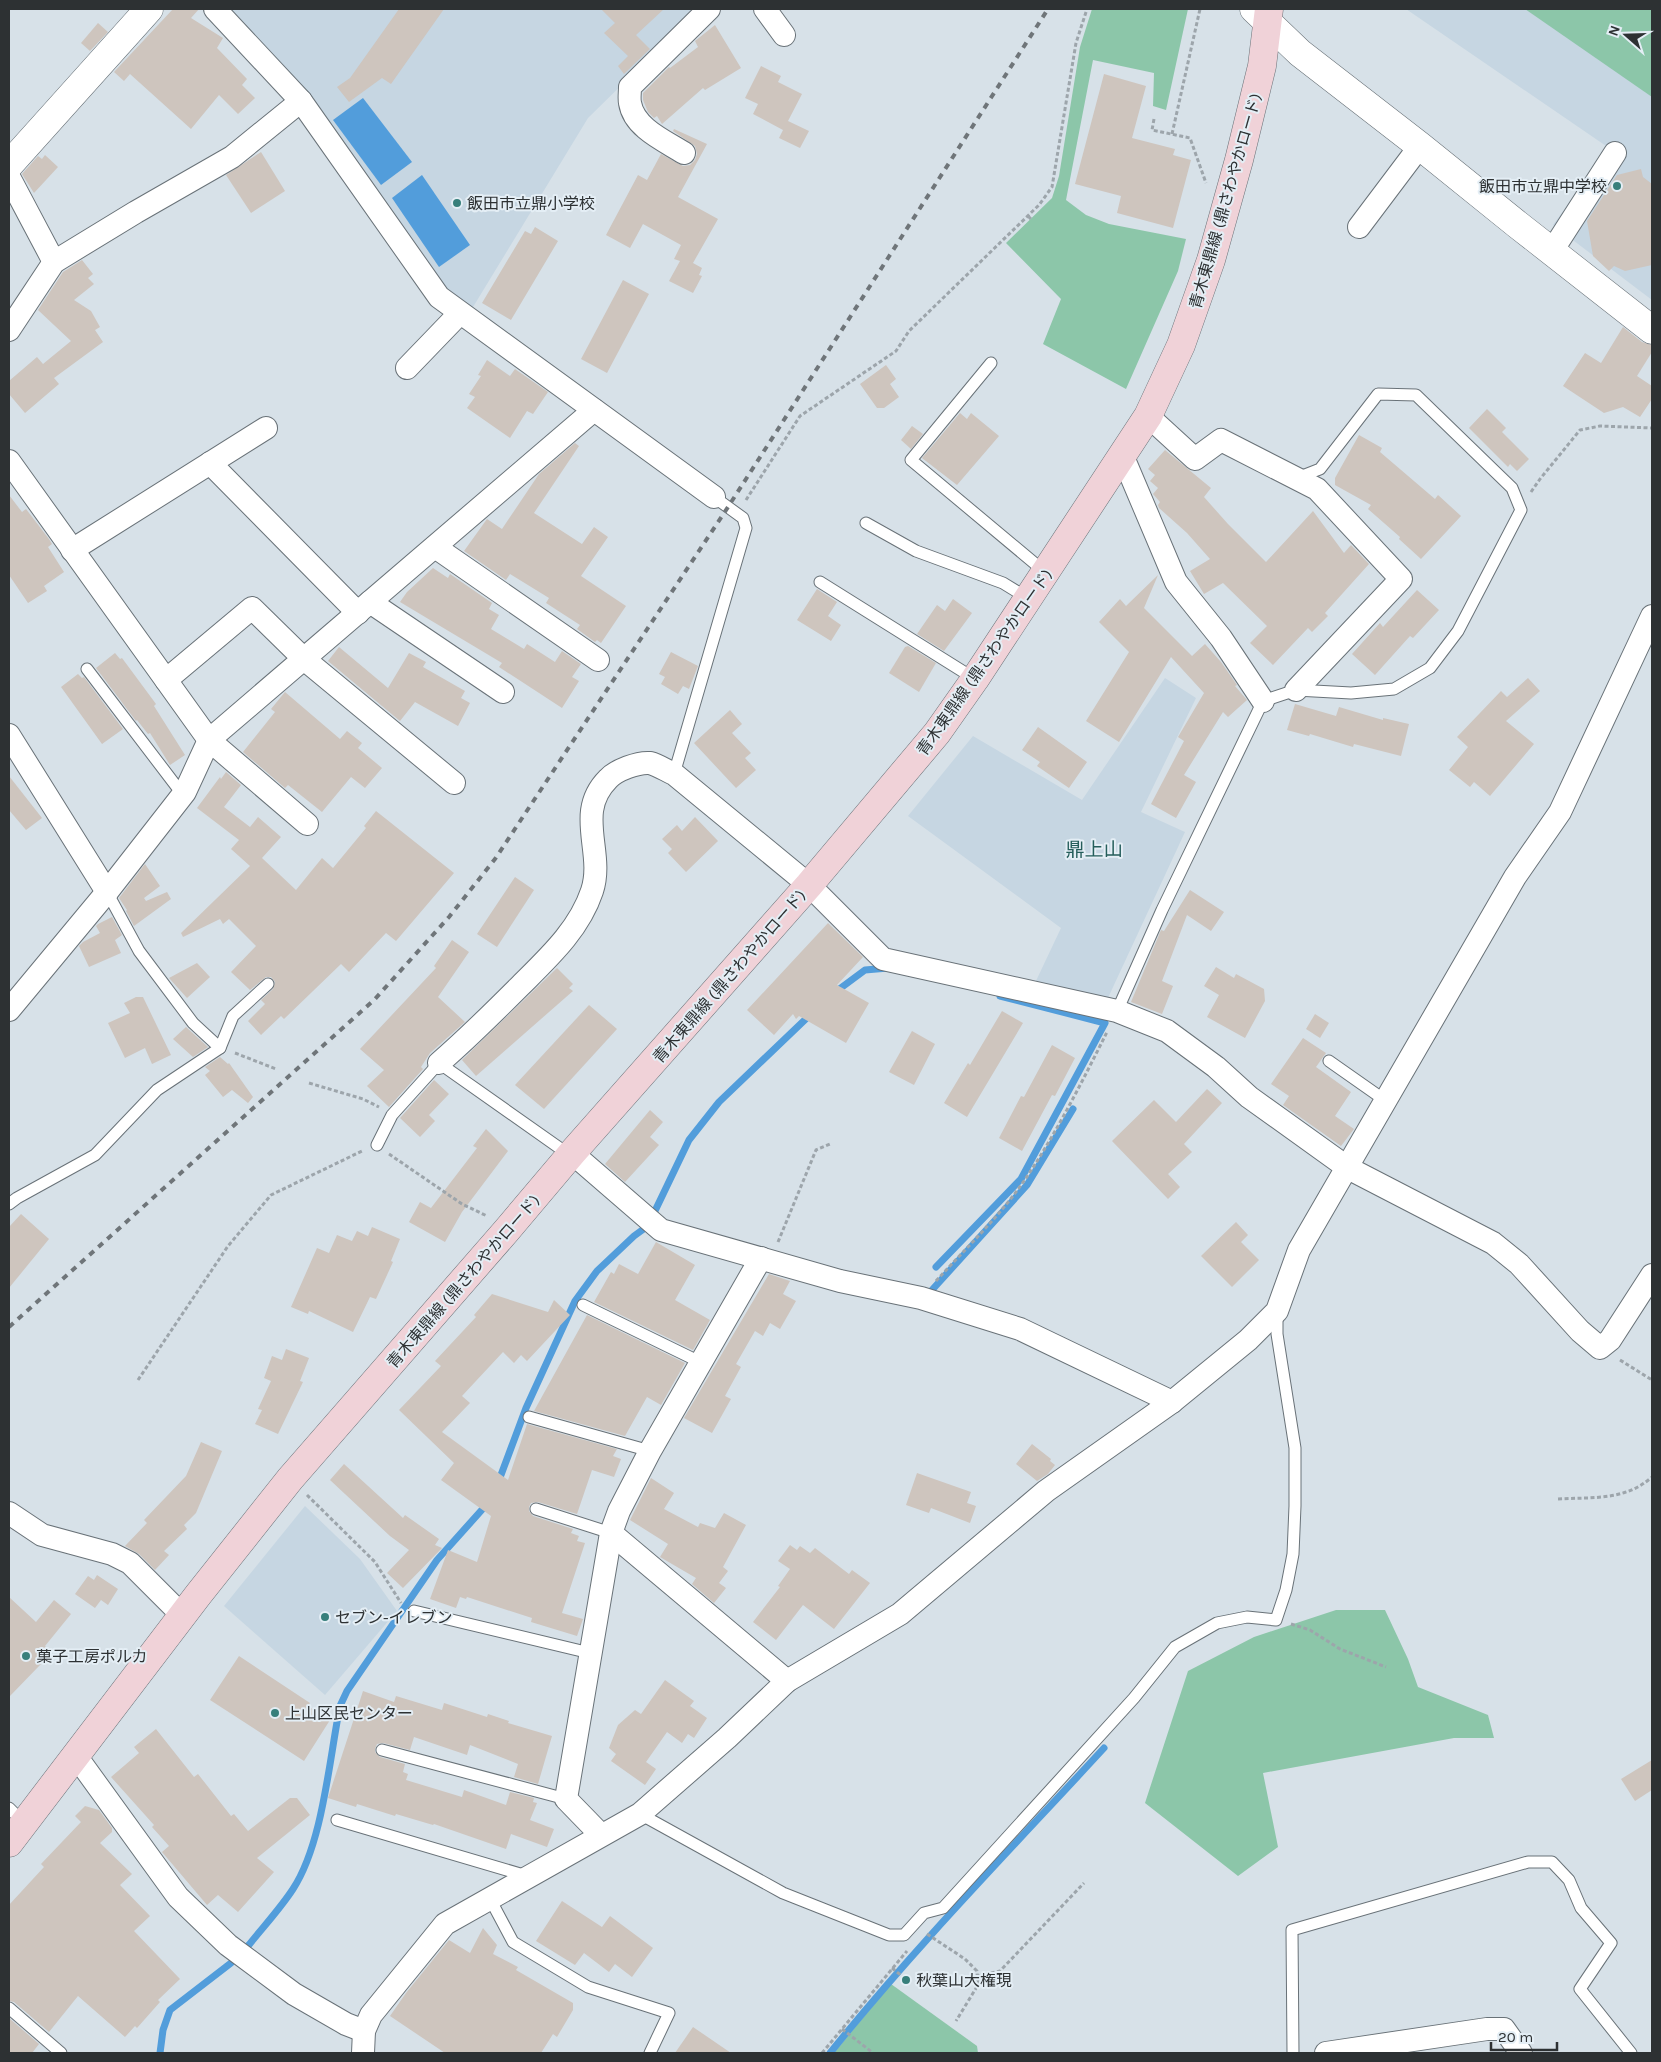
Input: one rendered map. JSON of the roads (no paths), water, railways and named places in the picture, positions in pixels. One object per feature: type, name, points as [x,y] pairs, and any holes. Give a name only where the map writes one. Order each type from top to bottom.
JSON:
[{"type":"main road","name":"青木東鼎線 (鼎さわやかロード)","points":[[14,1825],[76,1756],[182,1615],[290,1479],[507,1230],[566,1151],[809,885],[937,733],[975,679],[1047,573],[1148,416],[1181,345],[1211,260],[1262,66],[1263,12]]},
{"type":"street","points":[[9,165],[149,9]]},
{"type":"street","points":[[215,9],[301,101],[439,297],[714,497]]},
{"type":"street","points":[[684,153],[652,133],[637,120],[630,104],[630,88],[709,9]]},
{"type":"street","points":[[765,9],[784,35]]},
{"type":"street","points":[[1263,12],[1300,53],[1652,330]]},
{"type":"street","points":[[9,330],[54,262],[232,157],[301,101]]},
{"type":"street","points":[[1359,227],[1420,146]]},
{"type":"street","points":[[1552,252],[1615,153]]},
{"type":"street","points":[[9,177],[54,262]]},
{"type":"street","points":[[407,368],[460,313]]},
{"type":"street","points":[[9,1010],[107,892],[183,795],[209,740],[594,410]]},
{"type":"street","points":[[1148,416],[1195,459],[1220,440],[1317,490],[1401,579],[1296,690]]},
{"type":"street","points":[[72,550],[266,428]]},
{"type":"street","points":[[1123,456],[1176,582],[1221,638],[1262,701]]},
{"type":"street","points":[[9,461],[209,740],[306,824]]},
{"type":"street","points":[[210,463],[364,607],[503,692]]},
{"type":"street","points":[[434,547],[598,660]]},
{"type":"street","points":[[166,680],[252,608],[304,659],[454,783]]},
{"type":"street","points":[[363,2053],[364,2031],[371,2015],[445,1924],[640,1814],[727,1738],[788,1681],[900,1614],[1046,1491],[1172,1402],[1248,1340],[1277,1311],[1299,1250],[1516,877],[1560,812],[1652,616]]},
{"type":"street","points":[[9,734],[107,892]]},
{"type":"street","points":[[439,1063],[472,1034],[548,958],[578,921],[592,890],[596,864],[590,815],[596,794],[609,778],[624,768],[650,763],[674,774],[809,885],[883,959],[1118,1011],[1167,1031],[1216,1067],[1248,1097],[1348,1168],[1494,1244],[1519,1264],[1580,1331],[1600,1348],[1610,1340],[1652,1275]]},
{"type":"street","points":[[566,1151],[661,1230],[840,1281],[921,1298],[1020,1329],[1172,1402]]},
{"type":"street","points":[[601,1835],[566,1799],[611,1533],[619,1511],[650,1451],[766,1260]]},
{"type":"street","points":[[9,1513],[42,1535],[112,1554],[130,1563],[182,1615]]},
{"type":"street","points":[[611,1533],[788,1681]]},
{"type":"street","points":[[76,1756],[178,1897],[221,1938],[294,1994],[346,2024],[364,2031]]},
{"type":"street","points":[[1326,2053],[1487,2029],[1504,2029],[1521,2053]]},
{"type":"lane","points":[[991,363],[912,460],[1047,573]]},
{"type":"lane","points":[[1118,1011],[1162,910],[1262,701],[1296,690],[1351,693],[1394,689],[1430,668],[1458,631],[1521,510],[1512,488],[1416,395],[1378,394],[1320,469],[1296,479]]},
{"type":"lane","points":[[674,774],[746,528],[743,518],[714,497]]},
{"type":"lane","points":[[866,522],[916,551],[1003,583],[1029,599]]},
{"type":"lane","points":[[820,582],[975,679]]},
{"type":"lane","points":[[87,669],[183,795]]},
{"type":"lane","points":[[107,892],[139,951],[192,1023],[220,1048]]},
{"type":"lane","points":[[9,1204],[95,1155],[157,1090],[220,1048],[233,1016],[268,984]]},
{"type":"lane","points":[[1329,1061],[1386,1101]]},
{"type":"lane","points":[[377,1145],[392,1115],[439,1063],[566,1151]]},
{"type":"lane","points":[[583,1305],[702,1363]]},
{"type":"lane","points":[[640,1814],[782,1893],[889,1935],[904,1935],[924,1913],[943,1908],[1134,1698],[1175,1647],[1217,1623],[1247,1617],[1276,1620],[1286,1590],[1293,1554],[1295,1506],[1295,1448],[1277,1334],[1277,1311]]},
{"type":"lane","points":[[529,1417],[650,1451]]},
{"type":"lane","points":[[536,1509],[611,1533]]},
{"type":"lane","points":[[409,1610],[590,1653]]},
{"type":"lane","points":[[382,1750],[566,1799]]},
{"type":"lane","points":[[337,1820],[529,1877]]},
{"type":"lane","points":[[1293,2053],[1292,1930],[1528,1862],[1552,1862],[1568,1880],[1581,1908],[1611,1943],[1580,1989],[1631,2053]]},
{"type":"lane","points":[[490,1897],[513,1942],[588,1987],[670,2013],[650,2053]]},
{"type":"lane","points":[[9,2008],[60,2053]]},
{"type":"water","points":[[363,98],[412,162],[381,185],[333,120]]},
{"type":"water","points":[[422,175],[470,245],[439,267],[392,198]]},
{"type":"waterway","points":[[834,993],[865,970],[888,968]]},
{"type":"waterway","points":[[936,1267],[1021,1179],[1105,1023],[1000,996]]},
{"type":"waterway","points":[[654,1213],[689,1140],[719,1102],[811,1014]]},
{"type":"waterway","points":[[932,1290],[1027,1185],[1073,1109]]},
{"type":"waterway","points":[[498,1483],[526,1408],[575,1301],[597,1271],[645,1228]]},
{"type":"waterway","points":[[248,1946],[288,1896],[303,1870],[318,1825],[340,1706],[347,1691],[437,1560],[488,1503]]},
{"type":"waterway","points":[[830,2053],[930,1936],[1104,1748]]},
{"type":"waterway","points":[[160,2053],[163,2030],[170,2010],[231,1963]]},
{"type":"railway","points":[[9,1327],[375,999],[449,917],[495,859],[728,507],[1048,9]]},
{"type":"place","name":"飯田市立鼎中学校","points":[[1617,186]]},
{"type":"place","name":"飯田市立鼎小学校","points":[[457,203]]},
{"type":"place","name":"セブン-イレブン","points":[[325,1617]]},
{"type":"place","name":"菓子工房ポルカ","points":[[26,1656]]},
{"type":"place","name":"上山区民センター","points":[[275,1713]]},
{"type":"place","name":"秋葉山大権現","points":[[906,1980]]},
{"type":"district","name":"鼎上山","points":[[1094,849]]}]
